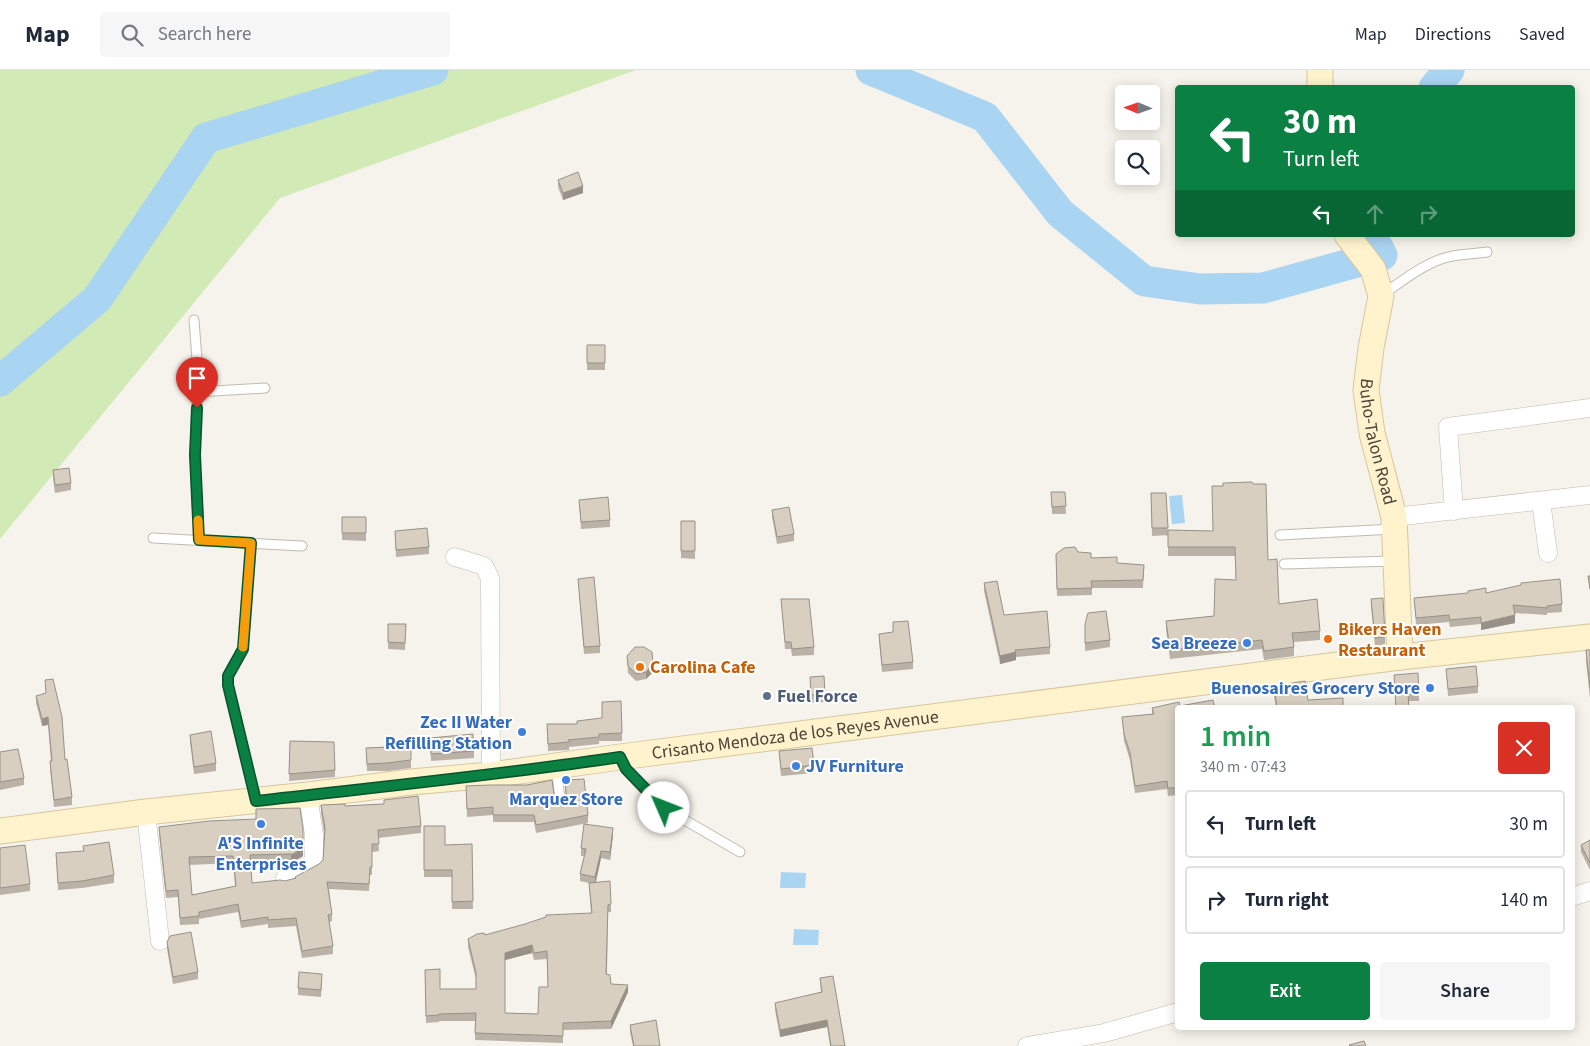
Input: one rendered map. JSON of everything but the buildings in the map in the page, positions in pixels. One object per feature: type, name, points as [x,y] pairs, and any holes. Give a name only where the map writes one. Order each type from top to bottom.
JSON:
[{"type":"main road","points":[[1320,70],[1320,85]]},
{"type":"main road","name":"Buho-Talon Road","points":[[1349,237],[1373,269],[1381,296],[1371,348],[1366,390],[1372,433],[1394,523],[1400,656]]},
{"type":"main road","name":"Crisanto Mendoza de los Reyes Avenue","points":[[0,831],[146,812],[411,782],[491,775],[1400,656],[1590,637]]},
{"type":"street","points":[[1454,511],[1448,427],[1590,408]]},
{"type":"street","points":[[1394,523],[1454,511],[1590,495]]},
{"type":"street","points":[[1541,501],[1548,553]]},
{"type":"street","points":[[455,557],[484,566],[490,578],[491,775]]},
{"type":"street","points":[[286,878],[314,862],[314,835],[308,795]]},
{"type":"street","points":[[146,812],[160,941]]},
{"type":"street","points":[[1575,896],[1590,891]]},
{"type":"street","points":[[1027,1046],[1104,1033],[1175,1013]]},
{"type":"lane","points":[[1381,296],[1436,261],[1451,256],[1487,252]]},
{"type":"lane","points":[[194,320],[198,372],[195,455],[199,540]]},
{"type":"lane","points":[[197,392],[265,388]]},
{"type":"lane","points":[[1280,535],[1394,523]]},
{"type":"lane","points":[[153,538],[302,546]]},
{"type":"lane","points":[[251,543],[243,649],[228,676],[228,685],[256,801]]},
{"type":"lane","points":[[1284,564],[1396,560]]},
{"type":"lane","points":[[620,757],[623,766],[664,808],[740,852]]},
{"type":"lane","points":[[556,766],[562,806]]},
{"type":"green space","points":[[0,70],[636,70],[280,198],[0,539]]},
{"type":"water","points":[[1182,495],[1185,523],[1172,524],[1169,496]]},
{"type":"water","points":[[781,872],[806,873],[805,888],[780,888]]},
{"type":"water","points":[[794,929],[819,930],[818,945],[793,945]]},
{"type":"waterway","points":[[0,381],[97,299],[206,138],[433,70]]},
{"type":"waterway","points":[[871,70],[985,117],[1060,213],[1144,281],[1200,289],[1263,288],[1382,255],[1372,237]]},
{"type":"waterway","points":[[1436,85],[1449,70]]},
{"type":"slow traffic","points":[[198,520],[199,540],[251,543],[243,647]]},
{"type":"place","name":"Bikers Haven Restaurant","points":[[1328,639]]},
{"type":"place","name":"Sea Breeze","points":[[1247,643]]},
{"type":"place","name":"Carolina Cafe","points":[[640,667]]},
{"type":"place","name":"Buenosaires Grocery Store","points":[[1430,688]]},
{"type":"place","name":"Fuel Force","points":[[767,696]]},
{"type":"place","name":"Zec II Water Refilling Station","points":[[522,732]]},
{"type":"place","name":"JV Furniture","points":[[796,766]]},
{"type":"place","name":"Marquez Store","points":[[566,780]]},
{"type":"place","name":"A'S Infinite Enterprises","points":[[261,824]]},
{"type":"route","points":[[197,408],[195,455],[199,540],[251,543],[243,649],[228,676],[228,685],[256,801],[411,782],[491,775],[620,757],[623,766],[640,786],[664,808]]}]
